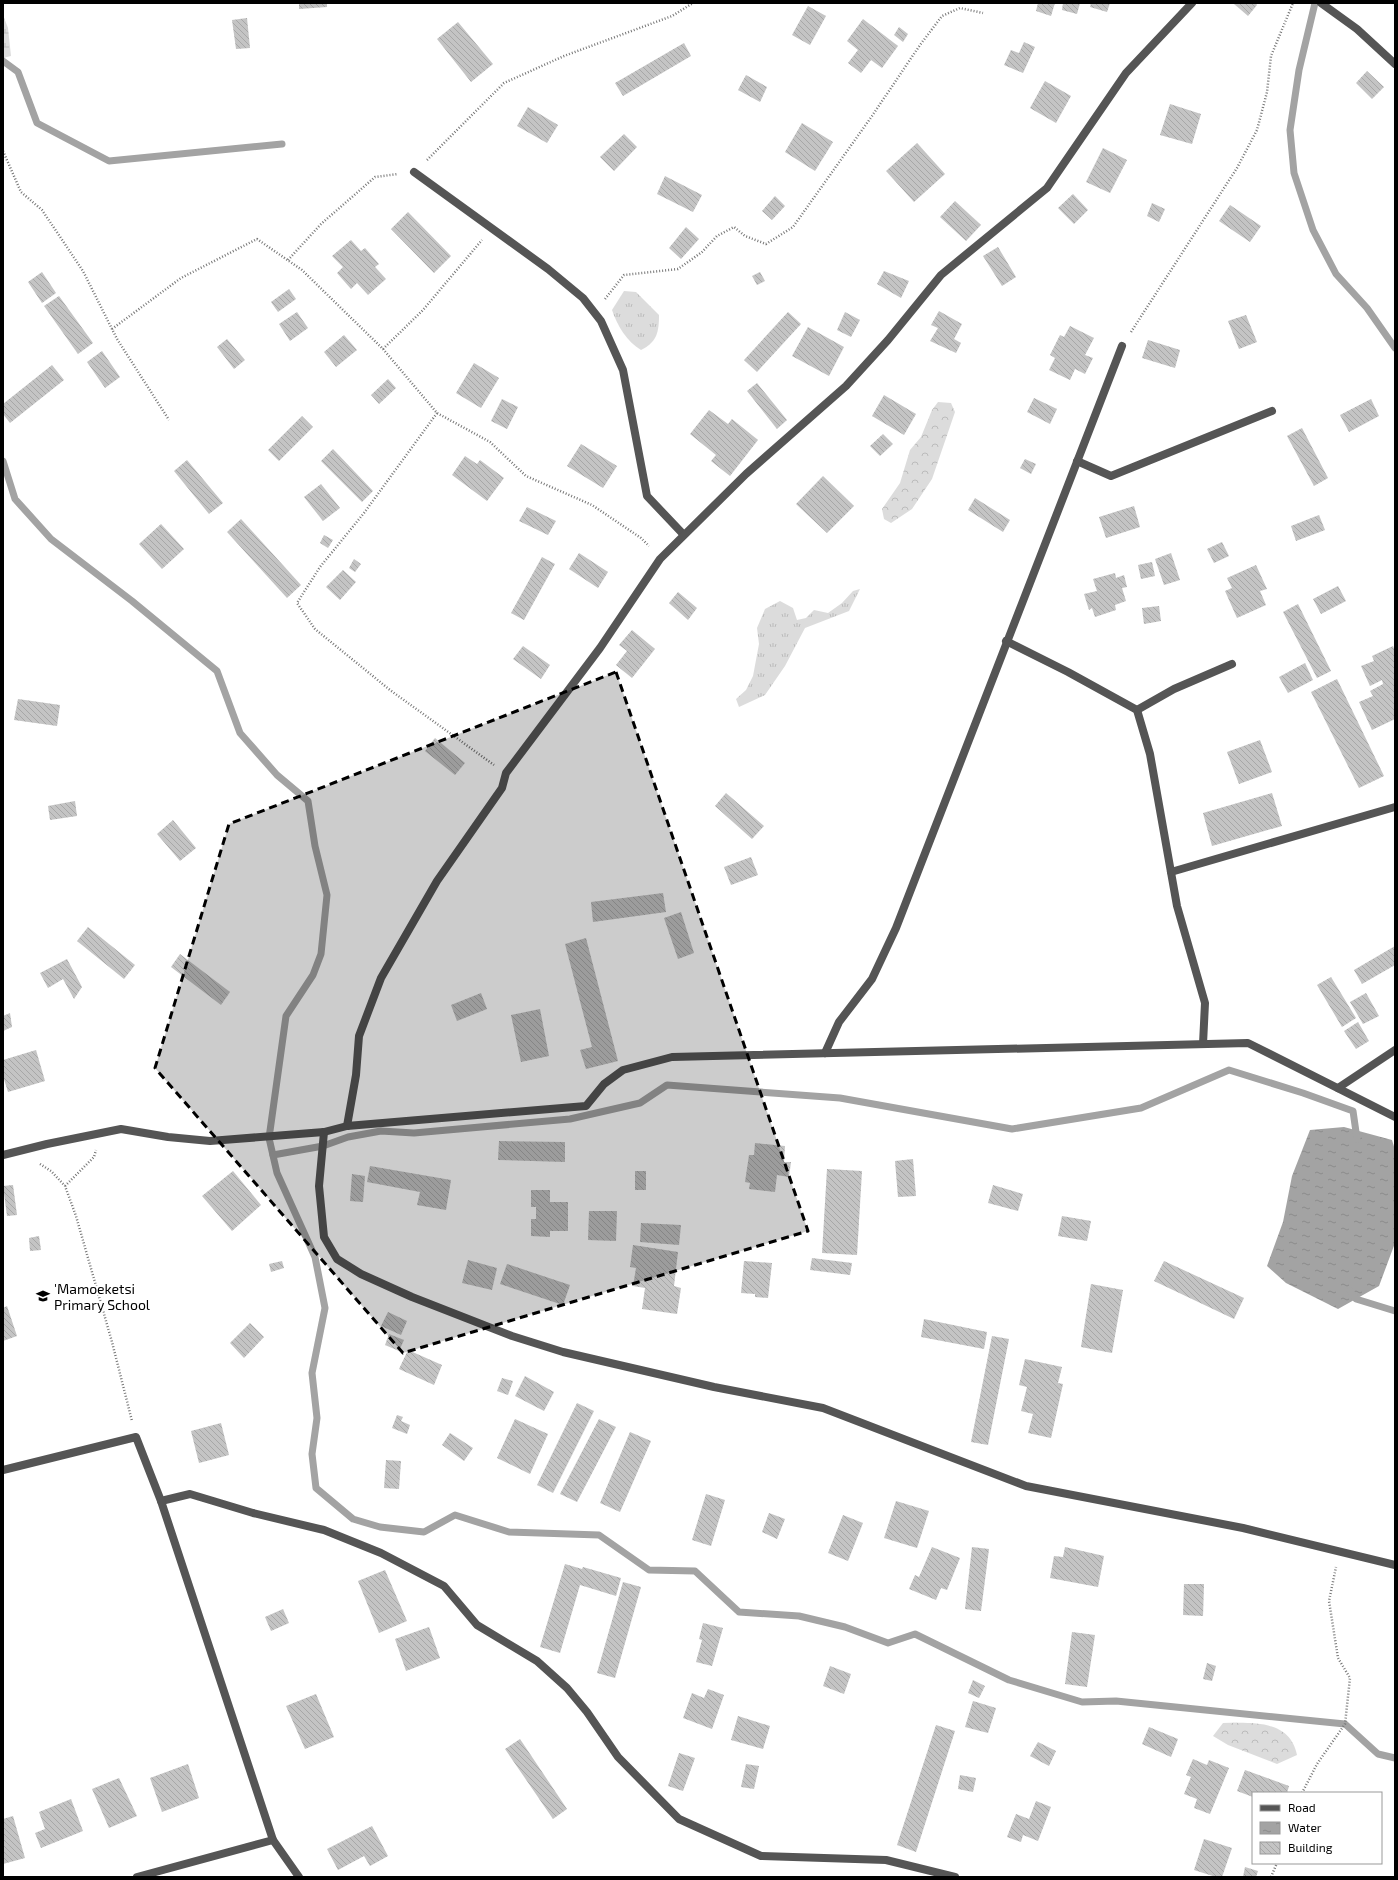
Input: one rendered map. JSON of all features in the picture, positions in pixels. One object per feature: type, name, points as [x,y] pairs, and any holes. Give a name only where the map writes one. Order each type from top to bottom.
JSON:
[{"type":"street","points":[[347,1126],[356,1075],[359,1036],[382,978],[437,881],[502,788],[506,773],[600,648],[660,558],[746,474],[846,386],[888,340],[941,274],[1047,188],[1126,73],[1192,3]]},
{"type":"street","points":[[1321,3],[1357,29],[1395,64]]},
{"type":"street","points":[[414,172],[577,293],[601,321],[623,370],[647,496],[683,534]]},
{"type":"street","points":[[825,1053],[839,1022],[872,980],[896,928],[1006,641],[1122,346]]},
{"type":"street","points":[[1077,461],[1112,476],[1272,411]]},
{"type":"street","points":[[1006,641],[1068,672],[1137,710],[1150,754],[1177,906],[1206,1003],[1203,1044]]},
{"type":"street","points":[[1137,710],[1174,689],[1232,664]]},
{"type":"street","points":[[1171,872],[1395,807]]},
{"type":"street","points":[[3,1155],[121,1130],[210,1141],[324,1132],[347,1126],[586,1106],[604,1084],[624,1070],[672,1057],[1248,1043],[1395,1117]]},
{"type":"street","points":[[1338,1088],[1395,1050]]},
{"type":"street","points":[[324,1132],[319,1186],[324,1237],[337,1259],[361,1274],[412,1297],[512,1336],[563,1352],[714,1387],[823,1408],[1026,1486],[1243,1528],[1395,1565]]},
{"type":"street","points":[[3,1470],[136,1437],[161,1501],[274,1840],[299,1877]]},
{"type":"street","points":[[161,1501],[190,1494],[253,1513],[324,1530],[381,1553],[444,1586],[477,1625],[537,1661],[567,1688],[587,1712],[618,1757],[679,1819],[761,1856],[886,1860],[955,1877]]},
{"type":"street","points":[[137,1877],[274,1840]]},
{"type":"path","points":[[288,260],[321,224],[375,178],[414,172],[504,83],[564,56],[672,16],[693,3]]},
{"type":"path","points":[[1122,346],[1237,168],[1257,130],[1267,92],[1271,56],[1293,3]]},
{"type":"path","points":[[593,311],[601,304],[624,275],[678,269],[702,252],[717,236],[734,228],[745,236],[766,244],[793,227],[872,116],[920,45],[942,16],[960,8],[983,14]]},
{"type":"path","points":[[3,151],[21,192],[42,210],[82,271],[112,329],[168,420]]},
{"type":"path","points":[[383,349],[423,310],[455,274],[491,228]]},
{"type":"path","points":[[112,329],[181,278],[257,239],[302,270],[383,349],[437,413],[490,442],[526,476],[592,505],[641,538],[660,558]]},
{"type":"path","points":[[437,413],[364,513],[320,567],[297,603],[315,629],[390,690],[453,738],[506,773]]},
{"type":"path","points":[[65,1186],[94,1157],[102,1133]]},
{"type":"path","points":[[19,1151],[51,1170],[65,1186],[76,1216],[112,1342],[136,1437]]},
{"type":"path","points":[[1303,1792],[1317,1764],[1346,1724],[1350,1678],[1338,1658],[1329,1601],[1334,1572],[1341,1553]]},
{"type":"path","points":[[1271,1877],[1277,1864]]},
{"type":"highlighted area","points":[[616,672],[808,1231],[403,1353],[155,1068],[229,824]]},
{"type":"green space","points":[[3,15],[8,28],[11,56],[3,58]]},
{"type":"green space","points":[[624,291],[636,292],[659,315],[658,331],[654,340],[651,344],[641,350],[636,347],[623,333],[612,310]]},
{"type":"green space","points":[[938,402],[951,403],[955,412],[932,479],[912,509],[891,523],[884,519],[882,509],[900,483],[910,450],[921,437],[932,410]]},
{"type":"green space","points":[[860,589],[849,611],[805,628],[785,666],[765,695],[739,707],[736,699],[746,690],[753,676],[759,644],[757,628],[765,609],[780,601],[793,608],[797,620],[806,618],[814,610],[828,613],[842,603],[853,591]]},
{"type":"green space","points":[[1223,1723],[1257,1724],[1278,1729],[1293,1743],[1297,1755],[1277,1764],[1228,1745],[1213,1736]]},
{"type":"water","points":[[1344,1127],[1392,1140],[1395,1150],[1395,1243],[1379,1286],[1338,1309],[1286,1283],[1267,1266],[1283,1222],[1292,1176],[1310,1130]]},
{"type":"building","points":[[299,3],[327,3],[327,7],[299,9]]},
{"type":"building","points":[[1038,3],[1055,3],[1051,16],[1036,11]]},
{"type":"building","points":[[1063,3],[1080,3],[1077,14],[1062,10]]},
{"type":"building","points":[[1091,3],[1110,3],[1107,12],[1090,7]]},
{"type":"building","points":[[1233,3],[1256,3],[1257,5],[1248,16]]},
{"type":"building","points":[[808,6],[826,16],[810,45],[792,35]]},
{"type":"building","points":[[247,18],[250,48],[236,49],[232,20]]},
{"type":"building","points":[[863,19],[898,46],[882,68],[871,60],[861,73],[848,63],[858,50],[847,41]]},
{"type":"building","points":[[458,22],[493,64],[471,82],[437,39]]},
{"type":"building","points":[[899,27],[908,34],[903,42],[894,35]]},
{"type":"building","points":[[1024,42],[1035,47],[1023,73],[1004,65],[1011,50],[1019,53]]},
{"type":"building","points":[[684,43],[691,56],[623,96],[615,83]]},
{"type":"building","points":[[1367,71],[1384,87],[1372,99],[1356,83]]},
{"type":"building","points":[[746,75],[767,87],[760,102],[738,90]]},
{"type":"building","points":[[1045,81],[1071,96],[1056,123],[1030,108]]},
{"type":"building","points":[[1170,104],[1201,114],[1192,144],[1160,135]]},
{"type":"building","points":[[528,107],[558,125],[547,143],[517,126]]},
{"type":"building","points":[[802,123],[833,142],[815,171],[785,152]]},
{"type":"building","points":[[624,134],[637,147],[614,171],[600,157]]},
{"type":"building","points":[[917,143],[945,174],[914,202],[886,171]]},
{"type":"building","points":[[1103,148],[1127,160],[1110,193],[1086,182]]},
{"type":"building","points":[[665,176],[702,195],[693,212],[657,194]]},
{"type":"building","points":[[1073,194],[1088,210],[1074,224],[1058,208]]},
{"type":"building","points":[[775,196],[785,206],[772,220],[762,211]]},
{"type":"building","points":[[955,201],[981,225],[966,241],[940,217]]},
{"type":"building","points":[[1152,203],[1165,209],[1159,222],[1147,216]]},
{"type":"building","points":[[1230,205],[1261,226],[1250,242],[1219,221]]},
{"type":"building","points":[[408,212],[451,256],[434,273],[391,229]]},
{"type":"building","points":[[686,227],[699,239],[681,259],[669,248]]},
{"type":"building","points":[[351,240],[361,251],[365,248],[379,264],[375,267],[386,279],[368,295],[357,283],[351,289],[337,273],[343,267],[332,256]]},
{"type":"building","points":[[998,247],[1016,277],[1002,286],[983,256]]},
{"type":"building","points":[[884,271],[909,281],[901,298],[877,284]]},
{"type":"building","points":[[42,272],[56,293],[42,303],[28,282]]},
{"type":"building","points":[[760,272],[765,281],[757,285],[752,276]]},
{"type":"building","points":[[289,289],[296,299],[278,312],[271,302]]},
{"type":"building","points":[[59,296],[93,343],[78,354],[44,306]]},
{"type":"building","points":[[939,311],[962,324],[954,339],[961,343],[956,353],[930,341],[938,328],[931,325]]},
{"type":"building","points":[[297,312],[308,328],[290,341],[279,324]]},
{"type":"building","points":[[788,312],[801,324],[757,372],[744,360]]},
{"type":"building","points":[[845,312],[860,320],[851,337],[837,330]]},
{"type":"building","points":[[1246,315],[1257,342],[1239,349],[1228,321]]},
{"type":"building","points":[[1070,326],[1094,338],[1085,355],[1093,358],[1085,374],[1075,369],[1070,380],[1049,370],[1055,358],[1050,355],[1060,335],[1064,337]]},
{"type":"building","points":[[808,327],[844,347],[829,376],[792,356]]},
{"type":"building","points":[[344,335],[357,350],[336,367],[324,352]]},
{"type":"building","points":[[227,339],[245,360],[234,369],[217,347]]},
{"type":"building","points":[[1148,340],[1180,350],[1175,368],[1142,358]]},
{"type":"building","points":[[102,351],[120,377],[105,388],[87,362]]},
{"type":"building","points":[[474,363],[499,378],[481,408],[456,393]]},
{"type":"building","points":[[52,365],[64,380],[10,423],[3,414],[3,404]]},
{"type":"building","points":[[388,379],[396,388],[379,404],[371,395]]},
{"type":"building","points":[[757,383],[787,420],[777,429],[747,391]]},
{"type":"building","points":[[884,395],[916,414],[904,435],[872,416]]},
{"type":"building","points":[[1034,398],[1057,409],[1050,424],[1027,412]]},
{"type":"building","points":[[502,399],[518,407],[507,429],[491,421]]},
{"type":"building","points":[[1371,399],[1379,416],[1349,432],[1340,415]]},
{"type":"building","points":[[709,410],[728,424],[732,419],[758,440],[730,476],[711,461],[716,455],[690,434]]},
{"type":"building","points":[[302,416],[313,427],[279,461],[268,450]]},
{"type":"building","points":[[1302,428],[1328,478],[1314,486],[1287,436]]},
{"type":"building","points":[[883,434],[893,444],[880,456],[870,446]]},
{"type":"building","points":[[581,444],[617,466],[603,488],[567,466]]},
{"type":"building","points":[[333,449],[373,491],[362,502],[321,461]]},
{"type":"building","points":[[465,456],[477,464],[480,460],[504,478],[487,501],[452,475]]},
{"type":"building","points":[[1025,459],[1036,464],[1031,474],[1020,468]]},
{"type":"building","points":[[187,460],[223,503],[209,514],[174,471]]},
{"type":"building","points":[[823,476],[854,506],[827,533],[796,504]]},
{"type":"building","points":[[321,484],[340,508],[323,521],[304,497]]},
{"type":"building","points":[[975,498],[1010,520],[1003,532],[968,510]]},
{"type":"building","points":[[1134,506],[1140,527],[1106,538],[1099,517]]},
{"type":"building","points":[[527,507],[556,521],[548,535],[519,521]]},
{"type":"building","points":[[1319,515],[1325,530],[1296,541],[1291,526]]},
{"type":"building","points":[[241,519],[301,585],[287,598],[227,532]]},
{"type":"building","points":[[161,524],[184,549],[162,569],[139,544]]},
{"type":"building","points":[[324,535],[333,540],[328,548],[320,543]]},
{"type":"building","points":[[1222,542],[1229,556],[1214,563],[1207,549]]},
{"type":"building","points":[[579,553],[608,572],[598,588],[569,569]]},
{"type":"building","points":[[1171,553],[1180,580],[1164,585],[1155,559]]},
{"type":"building","points":[[542,557],[555,564],[524,620],[511,613]]},
{"type":"building","points":[[354,559],[361,564],[355,572],[349,568]]},
{"type":"building","points":[[1152,562],[1155,576],[1141,579],[1138,565]]},
{"type":"building","points":[[1256,565],[1267,589],[1260,591],[1266,605],[1237,618],[1225,591],[1232,588],[1227,578]]},
{"type":"building","points":[[343,570],[356,582],[340,600],[326,587]]},
{"type":"building","points":[[1115,573],[1116,578],[1124,575],[1127,587],[1122,588],[1126,601],[1115,605],[1116,610],[1095,617],[1092,608],[1089,610],[1084,594],[1097,591],[1093,579]]},
{"type":"building","points":[[1338,586],[1346,601],[1321,614],[1313,599]]},
{"type":"building","points":[[678,592],[697,608],[688,620],[669,603]]},
{"type":"building","points":[[1298,604],[1331,671],[1317,678],[1283,612]]},
{"type":"building","points":[[1159,606],[1161,621],[1144,624],[1142,608]]},
{"type":"building","points":[[632,630],[655,649],[632,678],[616,665],[627,651],[619,645]]},
{"type":"building","points":[[523,646],[550,665],[541,679],[513,659]]},
{"type":"building","points":[[1393,646],[1395,651],[1395,719],[1372,730],[1359,702],[1373,696],[1370,691],[1383,684],[1382,680],[1370,686],[1361,666],[1374,661],[1372,656]]},
{"type":"building","points":[[1305,663],[1313,680],[1288,693],[1279,677]]},
{"type":"building","points":[[1337,679],[1384,776],[1359,788],[1311,692]]},
{"type":"building","points":[[18,699],[60,705],[57,726],[14,720]]},
{"type":"building","points":[[435,738],[465,763],[455,775],[425,751]]},
{"type":"building","points":[[1260,740],[1272,772],[1239,784],[1227,752]]},
{"type":"building","points":[[726,793],[764,826],[752,839],[715,806]]},
{"type":"building","points":[[1272,793],[1282,826],[1212,846],[1203,813]]},
{"type":"building","points":[[75,801],[77,816],[50,820],[48,806]]},
{"type":"building","points":[[173,820],[196,848],[180,861],[157,834]]},
{"type":"building","points":[[751,857],[758,875],[731,885],[724,867]]},
{"type":"building","points":[[663,893],[666,912],[593,922],[591,902]]},
{"type":"building","points":[[681,912],[694,953],[678,959],[664,918]]},
{"type":"building","points":[[88,927],[135,965],[124,979],[77,941]]},
{"type":"building","points":[[586,938],[618,1061],[586,1069],[580,1050],[592,1047],[565,944]]},
{"type":"building","points":[[1395,946],[1395,965],[1362,984],[1354,970]]},
{"type":"building","points":[[180,954],[230,992],[221,1005],[171,967]]},
{"type":"building","points":[[67,959],[82,987],[74,999],[63,979],[48,988],[40,973]]},
{"type":"building","points":[[1331,977],[1356,1018],[1342,1027],[1317,985]]},
{"type":"building","points":[[481,993],[487,1009],[457,1021],[451,1005]]},
{"type":"building","points":[[1366,993],[1379,1016],[1363,1024],[1350,1002]]},
{"type":"building","points":[[540,1009],[549,1056],[521,1062],[511,1015]]},
{"type":"building","points":[[10,1013],[12,1027],[3,1031],[3,1016]]},
{"type":"building","points":[[1358,1022],[1369,1041],[1356,1049],[1344,1031]]},
{"type":"building","points":[[36,1050],[45,1081],[8,1092],[3,1076],[3,1060]]},
{"type":"building","points":[[499,1141],[565,1142],[565,1162],[498,1160]]},
{"type":"building","points":[[755,1143],[785,1146],[784,1162],[791,1162],[789,1177],[777,1175],[775,1192],[749,1189],[750,1183],[745,1182],[749,1155],[754,1155]]},
{"type":"building","points":[[913,1159],[916,1196],[898,1197],[895,1161]]},
{"type":"building","points":[[370,1166],[451,1180],[446,1210],[417,1205],[420,1192],[367,1182]]},
{"type":"building","points":[[827,1169],[862,1171],[857,1255],[822,1253]]},
{"type":"building","points":[[233,1171],[261,1205],[232,1231],[202,1196]]},
{"type":"building","points":[[635,1171],[646,1171],[646,1190],[635,1190]]},
{"type":"building","points":[[352,1174],[365,1176],[363,1202],[350,1201]]},
{"type":"building","points":[[13,1185],[17,1215],[7,1216],[3,1186]]},
{"type":"building","points":[[993,1185],[1023,1194],[1018,1211],[988,1203]]},
{"type":"building","points":[[531,1190],[550,1190],[550,1202],[568,1202],[568,1231],[550,1231],[550,1237],[531,1236],[531,1219],[536,1219],[536,1207],[531,1207]]},
{"type":"building","points":[[589,1211],[617,1211],[616,1241],[588,1240]]},
{"type":"building","points":[[1062,1216],[1091,1221],[1087,1241],[1058,1236]]},
{"type":"building","points":[[641,1223],[681,1225],[679,1245],[640,1242]]},
{"type":"building","points":[[39,1236],[41,1250],[30,1251],[29,1238]]},
{"type":"building","points":[[633,1245],[678,1252],[674,1286],[681,1288],[677,1314],[642,1309],[645,1288],[633,1286],[636,1268],[630,1267]]},
{"type":"building","points":[[812,1258],[852,1263],[850,1275],[810,1270]]},
{"type":"building","points":[[468,1260],[497,1268],[492,1290],[462,1283]]},
{"type":"building","points":[[282,1261],[284,1268],[271,1272],[269,1264]]},
{"type":"building","points":[[744,1261],[772,1263],[768,1298],[755,1297],[755,1294],[741,1293]]},
{"type":"building","points":[[1164,1261],[1244,1298],[1234,1319],[1154,1281]]},
{"type":"building","points":[[507,1264],[570,1285],[563,1305],[500,1284]]},
{"type":"building","points":[[1091,1284],[1123,1290],[1112,1353],[1081,1347]]},
{"type":"building","points":[[7,1306],[17,1336],[3,1341],[3,1308]]},
{"type":"building","points":[[388,1312],[407,1321],[401,1335],[381,1326]]},
{"type":"building","points":[[924,1319],[987,1332],[984,1349],[921,1337]]},
{"type":"building","points":[[250,1323],[264,1337],[244,1358],[230,1343]]},
{"type":"building","points":[[389,1334],[404,1340],[399,1351],[385,1345]]},
{"type":"building","points":[[992,1336],[1009,1339],[988,1445],[971,1442]]},
{"type":"building","points":[[408,1350],[442,1365],[434,1385],[399,1369]]},
{"type":"building","points":[[1025,1359],[1062,1367],[1058,1383],[1063,1384],[1051,1438],[1028,1433],[1033,1414],[1021,1411],[1027,1387],[1019,1385]]},
{"type":"building","points":[[525,1376],[554,1392],[544,1411],[515,1396]]},
{"type":"building","points":[[502,1378],[513,1381],[508,1395],[497,1391]]},
{"type":"building","points":[[577,1403],[594,1411],[553,1493],[537,1485]]},
{"type":"building","points":[[397,1415],[403,1417],[401,1421],[410,1425],[407,1434],[392,1428]]},
{"type":"building","points":[[515,1419],[548,1434],[530,1474],[497,1458]]},
{"type":"building","points":[[599,1419],[616,1427],[577,1502],[560,1494]]},
{"type":"building","points":[[221,1423],[229,1455],[199,1463],[191,1431]]},
{"type":"building","points":[[630,1432],[651,1441],[620,1512],[600,1503]]},
{"type":"building","points":[[450,1433],[473,1448],[464,1461],[442,1445]]},
{"type":"building","points":[[386,1460],[401,1461],[399,1489],[384,1488]]},
{"type":"building","points":[[706,1494],[725,1500],[711,1546],[692,1540]]},
{"type":"building","points":[[896,1501],[929,1511],[917,1548],[884,1538]]},
{"type":"building","points":[[769,1513],[785,1519],[777,1539],[762,1532]]},
{"type":"building","points":[[843,1515],[863,1523],[848,1561],[828,1553]]},
{"type":"building","points":[[932,1547],[960,1558],[947,1590],[941,1588],[936,1600],[909,1589],[915,1575],[919,1577]]},
{"type":"building","points":[[972,1547],[989,1549],[981,1611],[965,1609]]},
{"type":"building","points":[[1065,1547],[1104,1556],[1098,1587],[1050,1578],[1054,1556],[1063,1557]]},
{"type":"building","points":[[565,1564],[582,1569],[583,1567],[621,1578],[616,1596],[580,1585],[560,1653],[540,1647]]},
{"type":"building","points":[[385,1570],[407,1621],[379,1633],[358,1581]]},
{"type":"building","points":[[623,1582],[641,1587],[615,1678],[597,1673]]},
{"type":"building","points":[[1184,1584],[1204,1584],[1203,1616],[1183,1615]]},
{"type":"building","points":[[283,1609],[289,1623],[271,1631],[265,1617]]},
{"type":"building","points":[[703,1623],[723,1628],[712,1666],[696,1662],[702,1640],[699,1639]]},
{"type":"building","points":[[429,1627],[440,1658],[406,1671],[395,1639]]},
{"type":"building","points":[[1072,1632],[1095,1635],[1087,1687],[1065,1684]]},
{"type":"building","points":[[1207,1663],[1216,1666],[1212,1681],[1203,1679]]},
{"type":"building","points":[[830,1666],[851,1674],[844,1694],[823,1686]]},
{"type":"building","points":[[973,1680],[985,1686],[979,1698],[968,1693]]},
{"type":"building","points":[[708,1689],[724,1695],[712,1729],[683,1718],[692,1693],[704,1698]]},
{"type":"building","points":[[316,1694],[334,1737],[305,1749],[286,1706]]},
{"type":"building","points":[[973,1701],[996,1708],[988,1733],[965,1727]]},
{"type":"building","points":[[738,1716],[770,1726],[763,1749],[731,1740]]},
{"type":"building","points":[[936,1725],[955,1731],[916,1852],[897,1845]]},
{"type":"building","points":[[1149,1727],[1178,1739],[1171,1757],[1142,1744]]},
{"type":"building","points":[[520,1739],[567,1809],[553,1819],[505,1749]]},
{"type":"building","points":[[1038,1742],[1056,1751],[1049,1766],[1030,1756]]},
{"type":"building","points":[[679,1753],[695,1758],[683,1791],[668,1786]]},
{"type":"building","points":[[1193,1759],[1207,1765],[1209,1760],[1229,1768],[1210,1814],[1194,1808],[1197,1799],[1184,1794],[1191,1777],[1186,1775]]},
{"type":"building","points":[[188,1764],[199,1798],[162,1812],[150,1778]]},
{"type":"building","points":[[746,1764],[759,1766],[754,1789],[741,1787]]},
{"type":"building","points":[[1245,1770],[1289,1786],[1287,1792],[1252,1792],[1252,1797],[1237,1791]]},
{"type":"building","points":[[960,1775],[976,1778],[973,1792],[958,1789]]},
{"type":"building","points":[[119,1778],[137,1816],[109,1828],[92,1789]]},
{"type":"building","points":[[71,1799],[83,1831],[41,1848],[35,1833],[45,1829],[39,1812]]},
{"type":"building","points":[[1036,1801],[1051,1807],[1038,1841],[1023,1835],[1021,1842],[1007,1837],[1016,1814],[1029,1819]]},
{"type":"building","points":[[13,1816],[25,1858],[3,1864],[3,1819]]},
{"type":"building","points":[[372,1826],[388,1856],[370,1866],[364,1856],[338,1870],[327,1849]]},
{"type":"building","points":[[1204,1839],[1232,1848],[1222,1877],[1216,1877],[1194,1870]]},
{"type":"building","points":[[1245,1867],[1258,1871],[1256,1877],[1243,1877]]},
{"type":"waterway","points":[[1315,3],[1299,70],[1290,130],[1294,173],[1313,230],[1336,274],[1367,308],[1395,348]]},
{"type":"waterway","points":[[3,61],[18,72],[37,123],[109,161],[282,144]]},
{"type":"waterway","points":[[3,461],[15,499],[51,539],[132,601],[217,671],[240,733],[277,775],[308,801],[315,846],[327,895],[321,954],[313,975],[286,1016],[269,1138],[277,1173],[315,1257],[325,1308],[312,1373],[317,1418],[312,1454],[316,1488],[353,1519],[380,1527],[424,1532],[455,1515],[509,1532],[599,1535],[649,1570],[695,1571],[739,1612],[799,1616],[845,1627],[888,1643],[915,1634],[1009,1680],[1082,1702],[1116,1701],[1345,1724],[1378,1754],[1395,1758]]},
{"type":"waterway","points":[[273,1155],[323,1146],[348,1137],[381,1131],[414,1133],[570,1119],[640,1103],[667,1085],[840,1098],[1012,1129],[1141,1108],[1229,1070],[1303,1093],[1353,1111],[1357,1139]]},
{"type":"waterway","points":[[1350,1291],[1356,1299],[1395,1311]]},
{"type":"place","name":"'Mamoeketsi Primary School","points":[[43,1296]]}]
